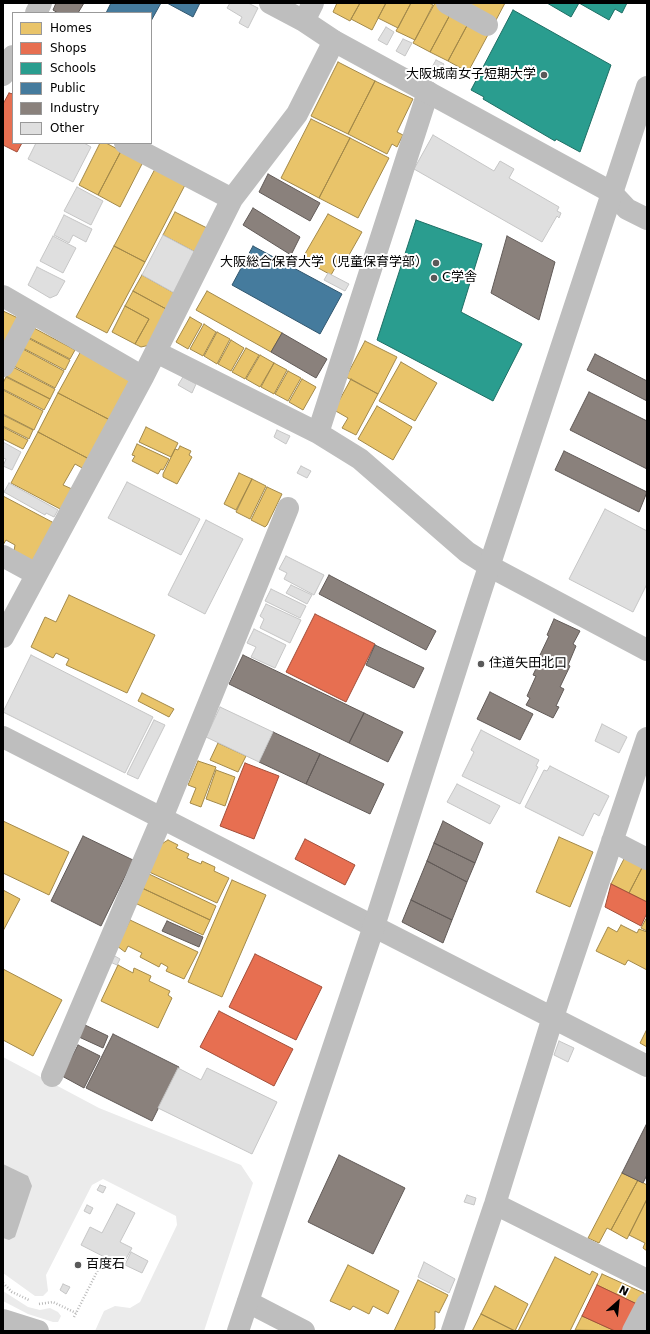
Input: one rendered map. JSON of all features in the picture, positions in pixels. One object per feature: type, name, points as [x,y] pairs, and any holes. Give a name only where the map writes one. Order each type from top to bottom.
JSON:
[{"type":"street","points":[[37,12],[42,3]]},
{"type":"street","points":[[270,3],[308,12],[334,41],[611,192],[628,209],[647,219]]},
{"type":"street","points":[[447,3],[487,25]]},
{"type":"street","points":[[3,637],[143,377],[232,199],[297,114],[334,41]]},
{"type":"street","points":[[3,75],[12,58]]},
{"type":"street","points":[[3,79],[12,84]]},
{"type":"street","points":[[238,1331],[374,926],[489,566],[611,192],[647,87]]},
{"type":"street","points":[[318,433],[428,92]]},
{"type":"street","points":[[127,144],[232,199]]},
{"type":"street","points":[[3,296],[143,377]]},
{"type":"street","points":[[3,366],[31,313]]},
{"type":"street","points":[[156,352],[318,433],[360,459],[467,552],[489,566],[647,650]]},
{"type":"street","points":[[52,1076],[162,818],[288,508]]},
{"type":"street","points":[[3,556],[36,574]]},
{"type":"street","points":[[3,737],[647,1066]]},
{"type":"street","points":[[452,1331],[495,1204],[553,1017],[647,738]]},
{"type":"street","points":[[612,841],[647,859]]},
{"type":"street","points":[[495,1204],[647,1280]]},
{"type":"street","points":[[248,1302],[304,1331]]},
{"type":"street","points":[[633,1331],[647,1304]]},
{"type":"street","points":[[3,1320],[38,1331]]},
{"type":"path","points":[[74,1317],[103,1260]]},
{"type":"path","points":[[3,1283],[12,1292],[27,1299],[40,1304],[53,1302],[76,1313]]},
{"type":"shaded area","points":[[3,1057],[99,1108],[241,1165],[253,1183],[204,1331],[95,1331],[104,1311],[115,1306],[130,1308],[140,1302],[177,1225],[176,1216],[103,1179],[92,1185],[46,1275],[48,1291],[43,1296],[35,1296],[3,1273]]},
{"type":"shaded area","points":[[3,1164],[28,1176],[32,1186],[15,1237],[9,1240],[3,1238]]},
{"type":"shaded area","points":[[3,1291],[28,1307],[40,1310],[50,1308],[58,1312],[61,1316],[58,1322],[53,1322],[28,1314],[3,1301]]},
{"type":"building: Homes","points":[[337,3],[360,3],[350,21],[333,12]]},
{"type":"building: Homes","points":[[360,3],[386,3],[372,30],[351,19]]},
{"type":"building: Homes","points":[[386,3],[411,3],[398,28],[378,18]]},
{"type":"building: Homes","points":[[411,3],[429,3],[433,5],[415,40],[396,31]]},
{"type":"building: Homes","points":[[435,3],[452,11],[430,52],[413,43]]},
{"type":"building: Homes","points":[[461,3],[505,3],[495,22]]},
{"type":"building: Homes","points":[[452,11],[470,20],[448,61],[430,52]]},
{"type":"building: Homes","points":[[470,20],[490,31],[468,72],[448,61]]},
{"type":"building: Homes","points":[[338,62],[375,81],[348,134],[311,116]]},
{"type":"building: Homes","points":[[375,81],[413,99],[397,132],[403,135],[397,147],[392,144],[387,154],[348,134]]},
{"type":"building: Homes","points":[[311,119],[350,138],[319,198],[281,178]]},
{"type":"building: Homes","points":[[350,138],[389,158],[358,218],[319,198]]},
{"type":"building: Homes","points":[[100,144],[108,144],[121,151],[98,195],[79,185]]},
{"type":"building: Homes","points":[[121,151],[143,162],[120,207],[98,195]]},
{"type":"building: Homes","points":[[155,169],[185,185],[145,262],[114,246]]},
{"type":"building: Homes","points":[[175,212],[209,229],[197,253],[163,235]]},
{"type":"building: Homes","points":[[328,214],[362,232],[349,255],[351,256],[346,265],[339,261],[331,275],[302,259]]},
{"type":"building: Homes","points":[[114,246],[145,262],[107,333],[76,317]]},
{"type":"building: Homes","points":[[142,275],[176,294],[168,310],[133,291]]},
{"type":"building: Homes","points":[[133,291],[168,310],[150,345],[141,347],[135,344],[149,319],[125,306]]},
{"type":"building: Homes","points":[[207,291],[282,333],[271,352],[196,310]]},
{"type":"building: Homes","points":[[125,306],[149,319],[135,344],[112,332]]},
{"type":"building: Homes","points":[[3,311],[18,318],[3,347]]},
{"type":"building: Homes","points":[[190,317],[202,324],[188,349],[176,342]]},
{"type":"building: Homes","points":[[204,324],[216,332],[203,356],[190,349]]},
{"type":"building: Homes","points":[[32,327],[75,350],[70,359],[26,336]]},
{"type":"building: Homes","points":[[217,332],[230,339],[217,364],[204,356]]},
{"type":"building: Homes","points":[[26,337],[70,360],[65,370],[21,347]]},
{"type":"building: Homes","points":[[231,340],[244,348],[231,371],[218,364]]},
{"type":"building: Homes","points":[[365,341],[397,357],[378,394],[346,377]]},
{"type":"building: Homes","points":[[21,348],[64,371],[55,388],[12,365]]},
{"type":"building: Homes","points":[[246,348],[259,355],[245,379],[232,372]]},
{"type":"building: Homes","points":[[81,351],[132,378],[110,420],[58,393]]},
{"type":"building: Homes","points":[[260,355],[274,363],[260,387],[246,379]]},
{"type":"building: Homes","points":[[401,362],[437,383],[415,421],[379,401]]},
{"type":"building: Homes","points":[[274,363],[287,370],[274,394],[261,387]]},
{"type":"building: Homes","points":[[11,366],[55,389],[50,399],[6,376]]},
{"type":"building: Homes","points":[[288,371],[301,378],[288,401],[275,394]]},
{"type":"building: Homes","points":[[6,377],[50,399],[44,410],[3,389],[3,383]]},
{"type":"building: Homes","points":[[302,379],[316,387],[303,410],[289,402]]},
{"type":"building: Homes","points":[[351,379],[378,394],[356,435],[342,428],[348,418],[334,410]]},
{"type":"building: Homes","points":[[3,390],[43,411],[34,430],[3,414]]},
{"type":"building: Homes","points":[[58,393],[110,420],[89,459],[38,432]]},
{"type":"building: Homes","points":[[377,406],[412,427],[393,460],[358,439]]},
{"type":"building: Homes","points":[[3,415],[33,430],[29,439],[3,426]]},
{"type":"building: Homes","points":[[3,427],[28,440],[23,449],[3,439]]},
{"type":"building: Homes","points":[[146,427],[178,443],[171,457],[139,442]]},
{"type":"building: Homes","points":[[38,432],[89,459],[84,469],[75,464],[63,485],[72,489],[62,510],[11,483]]},
{"type":"building: Homes","points":[[137,444],[169,459],[163,470],[161,469],[158,474],[132,461],[135,456],[132,455]]},
{"type":"building: Homes","points":[[180,446],[191,451],[189,455],[192,457],[177,484],[163,477],[163,474],[175,449],[178,450]]},
{"type":"building: Homes","points":[[239,473],[252,479],[236,510],[224,504]]},
{"type":"building: Homes","points":[[252,479],[266,486],[250,519],[236,512]]},
{"type":"building: Homes","points":[[267,487],[282,494],[265,527],[251,520]]},
{"type":"building: Homes","points":[[3,496],[54,523],[33,561],[14,551],[15,545],[6,540],[3,545]]},
{"type":"building: Homes","points":[[69,595],[155,635],[127,693],[66,665],[69,659],[56,653],[53,658],[31,647],[45,617],[56,622]]},
{"type":"building: Homes","points":[[142,693],[174,709],[169,717],[138,701]]},
{"type":"building: Homes","points":[[218,743],[246,756],[238,772],[210,760]]},
{"type":"building: Homes","points":[[198,761],[216,767],[201,807],[190,803],[196,788],[188,785]]},
{"type":"building: Homes","points":[[216,770],[235,777],[225,806],[206,799]]},
{"type":"building: Homes","points":[[3,821],[69,852],[49,895],[3,873]]},
{"type":"building: Homes","points":[[559,837],[593,852],[570,907],[536,892]]},
{"type":"building: Homes","points":[[168,840],[178,845],[176,848],[189,854],[187,858],[201,864],[202,861],[215,867],[214,871],[229,878],[217,903],[147,871],[160,845]]},
{"type":"building: Homes","points":[[625,857],[643,866],[629,893],[611,884]]},
{"type":"building: Homes","points":[[643,866],[647,868],[647,902],[629,893]]},
{"type":"building: Homes","points":[[149,874],[216,906],[210,920],[142,888]]},
{"type":"building: Homes","points":[[232,880],[266,895],[222,997],[188,982]]},
{"type":"building: Homes","points":[[142,888],[210,920],[203,935],[135,903]]},
{"type":"building: Homes","points":[[3,890],[20,899],[3,931]]},
{"type":"building: Homes","points":[[647,917],[647,931],[641,928]]},
{"type":"building: Homes","points":[[130,920],[198,952],[184,979],[166,971],[168,967],[161,963],[159,967],[140,957],[142,953],[128,946],[125,952],[117,946]]},
{"type":"building: Homes","points":[[621,925],[637,933],[639,929],[647,932],[647,970],[628,960],[625,965],[596,951],[608,927],[617,932]]},
{"type":"building: Homes","points":[[118,965],[133,973],[134,968],[151,976],[149,981],[170,991],[168,995],[172,998],[158,1028],[101,1001]]},
{"type":"building: Homes","points":[[3,969],[62,1000],[33,1056],[3,1040]]},
{"type":"building: Homes","points":[[647,1029],[647,1047],[640,1043]]},
{"type":"building: Homes","points":[[622,1173],[638,1180],[611,1230],[607,1228],[599,1243],[588,1238]]},
{"type":"building: Homes","points":[[638,1180],[647,1185],[647,1199],[627,1239],[611,1230]]},
{"type":"building: Homes","points":[[647,1199],[647,1251],[643,1248],[645,1243],[629,1235]]},
{"type":"building: Homes","points":[[555,1257],[590,1275],[592,1271],[598,1274],[570,1331],[518,1331]]},
{"type":"building: Homes","points":[[348,1265],[399,1291],[388,1314],[373,1306],[369,1314],[353,1306],[350,1310],[330,1301]]},
{"type":"building: Homes","points":[[602,1274],[644,1293],[639,1305],[597,1285]]},
{"type":"building: Homes","points":[[418,1280],[448,1295],[439,1313],[435,1311],[435,1328],[433,1331],[394,1331]]},
{"type":"building: Homes","points":[[495,1286],[528,1304],[515,1331],[481,1314]]},
{"type":"building: Homes","points":[[481,1314],[515,1331],[472,1331]]},
{"type":"building: Homes","points":[[582,1316],[615,1331],[575,1330]]},
{"type":"building: Shops","points":[[9,93],[12,94],[12,144],[21,144],[17,152],[3,145],[3,104]]},
{"type":"building: Shops","points":[[315,614],[375,644],[346,702],[286,672]]},
{"type":"building: Shops","points":[[245,763],[279,776],[254,839],[220,826]]},
{"type":"building: Shops","points":[[305,839],[355,865],[345,885],[295,859]]},
{"type":"building: Shops","points":[[611,884],[647,902],[647,913],[641,926],[605,907]]},
{"type":"building: Shops","points":[[255,954],[322,987],[296,1040],[229,1007]]},
{"type":"building: Shops","points":[[219,1011],[293,1049],[274,1086],[200,1047]]},
{"type":"building: Shops","points":[[597,1285],[639,1305],[626,1331],[615,1331],[582,1316]]},
{"type":"building: Schools","points":[[547,3],[579,3],[571,17]]},
{"type":"building: Schools","points":[[579,3],[627,3],[622,13],[615,9],[609,20]]},
{"type":"building: Schools","name":"大阪城南女子短期大学","points":[[513,10],[611,65],[580,152],[556,139],[555,141],[483,99],[484,97],[471,90]]},
{"type":"building: Schools","name":"大阪総合保育大学（児童保育学部）","points":[[416,220],[482,244],[461,312],[522,344],[493,401],[377,340]]},
{"type":"building: Public","points":[[111,3],[161,3],[152,19],[152,12],[106,12]]},
{"type":"building: Public","points":[[167,3],[200,3],[193,17]]},
{"type":"building: Public","points":[[253,246],[342,294],[320,334],[232,285]]},
{"type":"building: Industry","points":[[56,3],[84,3],[79,12],[56,12],[53,10]]},
{"type":"building: Industry","points":[[268,174],[320,203],[310,221],[259,192]]},
{"type":"building: Industry","points":[[253,208],[300,237],[291,255],[243,225]]},
{"type":"building: Industry","points":[[507,236],[555,262],[539,320],[491,293]]},
{"type":"building: Industry","points":[[282,333],[327,359],[316,378],[271,352]]},
{"type":"building: Industry","points":[[595,354],[647,381],[647,401],[587,370]]},
{"type":"building: Industry","points":[[589,392],[647,421],[647,469],[570,430]]},
{"type":"building: Industry","points":[[564,451],[647,492],[639,512],[555,470]]},
{"type":"building: Industry","points":[[329,575],[436,631],[426,650],[319,594]]},
{"type":"building: Industry","points":[[554,619],[580,631],[573,644],[576,646],[568,665],[570,666],[560,687],[564,689],[556,706],[559,707],[553,718],[526,705],[530,698],[527,696],[536,676],[533,675],[542,656],[540,655],[549,636],[547,635]]},
{"type":"building: Industry","points":[[375,645],[424,668],[414,688],[366,665]]},
{"type":"building: Industry","points":[[243,655],[364,713],[349,743],[229,684]]},
{"type":"building: Industry","points":[[490,692],[533,714],[520,740],[477,719]]},
{"type":"building: Industry","points":[[364,713],[403,732],[388,762],[349,743]]},
{"type":"building: Industry","points":[[273,732],[320,754],[306,784],[259,762]]},
{"type":"building: Industry","points":[[320,754],[384,784],[370,814],[306,784]]},
{"type":"building: Industry","points":[[443,821],[483,843],[475,863],[434,843]]},
{"type":"building: Industry","points":[[83,836],[133,860],[101,926],[51,901]]},
{"type":"building: Industry","points":[[434,843],[475,863],[467,882],[427,861]]},
{"type":"building: Industry","points":[[427,861],[467,882],[452,920],[411,900]]},
{"type":"building: Industry","points":[[411,900],[452,920],[443,943],[402,922]]},
{"type":"building: Industry","points":[[167,921],[203,937],[199,947],[162,931]]},
{"type":"building: Industry","points":[[85,1025],[108,1036],[103,1048],[79,1037]]},
{"type":"building: Industry","points":[[113,1034],[179,1067],[152,1121],[86,1088]]},
{"type":"building: Industry","points":[[78,1045],[100,1056],[84,1088],[62,1076]]},
{"type":"building: Industry","points":[[647,1123],[647,1175],[643,1183],[622,1173]]},
{"type":"building: Industry","points":[[339,1155],[405,1188],[373,1254],[308,1222]]},
{"type":"building: Other","points":[[230,3],[248,3],[258,8],[248,28],[239,23],[242,17],[227,8]]},
{"type":"building: Other","points":[[386,27],[394,32],[387,45],[378,40]]},
{"type":"building: Other","points":[[403,39],[412,43],[405,56],[396,51]]},
{"type":"building: Other","points":[[436,60],[444,64],[438,75],[430,71]]},
{"type":"building: Other","points":[[433,135],[494,171],[500,161],[514,169],[509,178],[559,207],[557,211],[561,213],[559,218],[557,216],[542,242],[414,169]]},
{"type":"building: Other","points":[[36,144],[86,144],[91,147],[73,182],[28,159]]},
{"type":"building: Other","points":[[77,187],[103,201],[91,225],[64,211]]},
{"type":"building: Other","points":[[64,215],[92,229],[86,242],[73,235],[69,243],[54,235]]},
{"type":"building: Other","points":[[163,235],[197,253],[176,294],[142,275]]},
{"type":"building: Other","points":[[53,236],[76,248],[63,273],[40,261]]},
{"type":"building: Other","points":[[37,267],[65,281],[57,295],[50,298],[28,285]]},
{"type":"building: Other","points":[[328,273],[349,284],[345,291],[324,280]]},
{"type":"building: Other","points":[[183,377],[196,384],[192,393],[178,385]]},
{"type":"building: Other","points":[[277,430],[290,436],[286,444],[274,437]]},
{"type":"building: Other","points":[[3,442],[21,452],[12,470],[3,466],[6,459],[3,458]]},
{"type":"building: Other","points":[[301,466],[311,471],[307,478],[297,473]]},
{"type":"building: Other","points":[[127,482],[200,519],[181,555],[108,518]]},
{"type":"building: Other","points":[[9,483],[58,510],[54,517],[46,513],[45,515],[4,492]]},
{"type":"building: Other","points":[[605,509],[647,531],[647,584],[633,612],[569,579]]},
{"type":"building: Other","points":[[206,520],[243,539],[205,614],[168,595]]},
{"type":"building: Other","points":[[286,556],[324,575],[314,595],[284,579],[287,573],[279,569]]},
{"type":"building: Other","points":[[291,585],[312,595],[307,604],[286,593]]},
{"type":"building: Other","points":[[271,589],[306,606],[300,618],[265,601]]},
{"type":"building: Other","points":[[266,604],[301,620],[290,643],[260,628],[264,619],[260,616]]},
{"type":"building: Other","points":[[254,629],[286,645],[275,668],[251,657],[256,647],[247,643]]},
{"type":"building: Other","points":[[31,655],[153,717],[125,773],[3,712]]},
{"type":"building: Other","points":[[220,707],[273,732],[259,762],[206,737]]},
{"type":"building: Other","points":[[154,720],[165,725],[138,779],[127,774]]},
{"type":"building: Other","points":[[602,724],[627,737],[619,753],[595,741]]},
{"type":"building: Other","points":[[481,730],[539,760],[536,766],[538,767],[520,804],[462,776],[474,752],[471,750]]},
{"type":"building: Other","points":[[550,766],[609,796],[599,816],[594,813],[583,836],[525,807],[544,770],[547,771]]},
{"type":"building: Other","points":[[457,784],[500,806],[490,824],[447,802]]},
{"type":"building: Other","points":[[113,955],[120,959],[117,965],[110,962]]},
{"type":"building: Other","points":[[559,1041],[574,1048],[568,1062],[554,1055]]},
{"type":"building: Other","points":[[178,1068],[201,1080],[207,1068],[277,1102],[252,1154],[158,1108]]},
{"type":"building: Other","points":[[100,1185],[106,1187],[103,1193],[97,1190]]},
{"type":"building: Other","points":[[467,1195],[476,1198],[474,1205],[464,1202]]},
{"type":"building: Other","points":[[117,1204],[135,1213],[120,1242],[132,1248],[122,1266],[81,1245],[90,1227],[102,1233]]},
{"type":"building: Other","points":[[87,1205],[93,1208],[90,1214],[84,1211]]},
{"type":"building: Other","points":[[131,1252],[148,1261],[142,1273],[125,1265]]},
{"type":"building: Other","points":[[424,1262],[455,1279],[449,1293],[418,1277]]},
{"type":"building: Other","points":[[63,1284],[70,1287],[66,1294],[60,1290]]},
{"type":"place","name":"大阪城南女子短期大学","points":[[544,75]]},
{"type":"place","name":"大阪総合保育大学（児童保育学部）","points":[[436,263]]},
{"type":"place","name":"C学舎","points":[[434,278]]},
{"type":"place","name":"住道矢田北口","points":[[481,664]]},
{"type":"place","name":"百度石","points":[[78,1265]]}]
